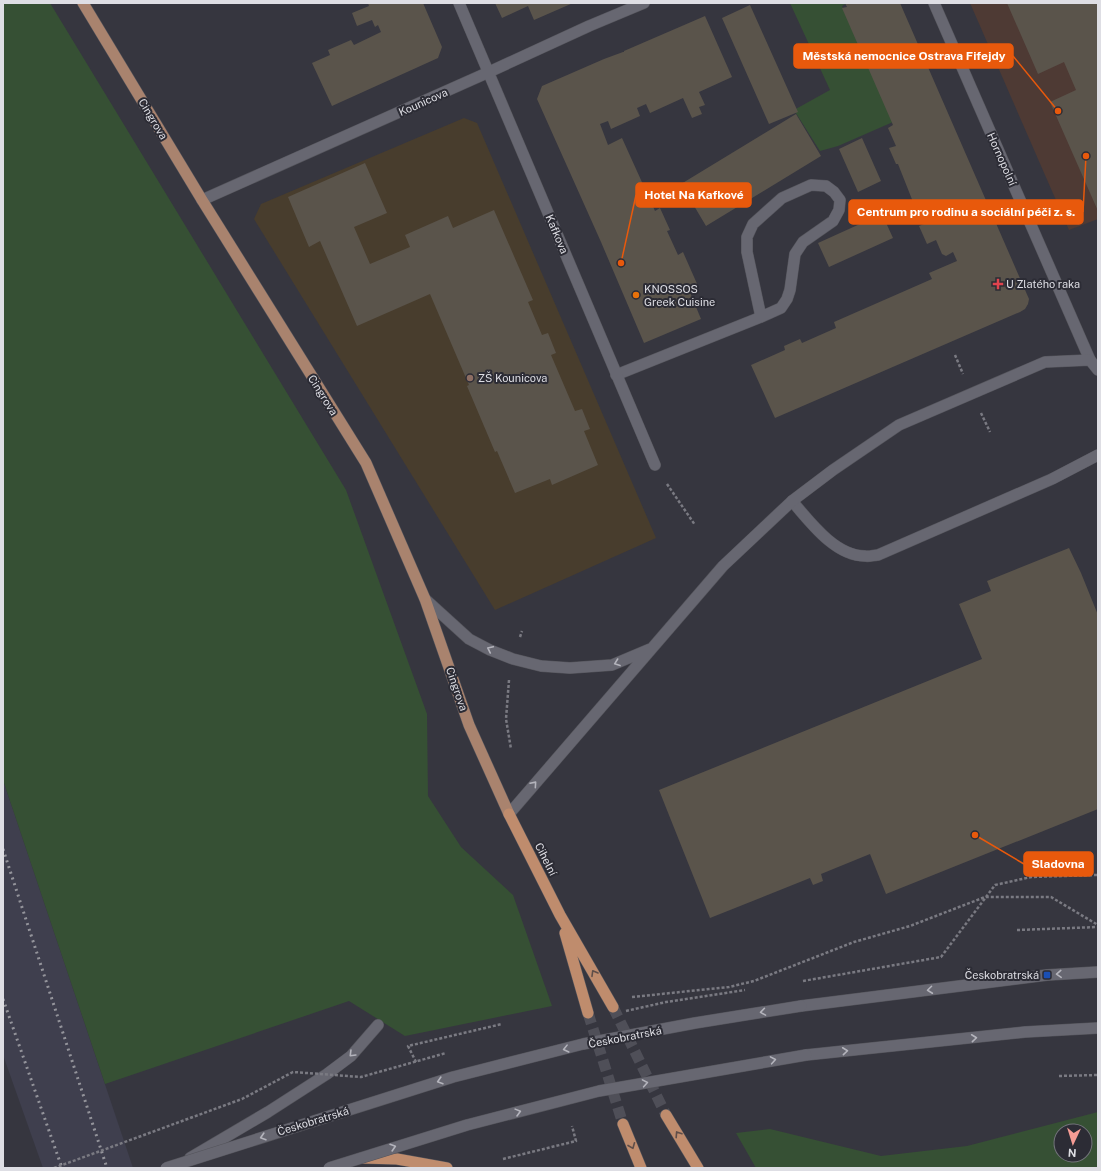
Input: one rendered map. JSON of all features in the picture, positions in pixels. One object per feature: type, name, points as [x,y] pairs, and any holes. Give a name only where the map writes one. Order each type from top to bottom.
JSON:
[{"type":"highway","name":"Cihelní","points":[[509,814],[560,915],[613,1007]]},
{"type":"highway","name":"Cihelní","points":[[560,915],[588,1013]]},
{"type":"highway","points":[[666,1115],[698,1168]]},
{"type":"highway","points":[[623,1124],[641,1168]]},
{"type":"highway","points":[[357,1158],[397,1160],[447,1168]]},
{"type":"main road","name":"Cingrova","points":[[82,3],[202,200],[366,463],[425,599],[469,725],[509,814]]},
{"type":"main road","name":"Kafkova","points":[[459,3],[655,465]]},
{"type":"main road","name":"Kounicova","points":[[202,200],[589,26],[644,3]]},
{"type":"main road","name":"Hornopolní","points":[[934,3],[1090,360],[1098,370]]},
{"type":"main road","points":[[616,375],[761,317],[781,308],[787,299],[790,290],[795,254],[803,242],[833,221],[839,210],[840,200],[834,192],[826,186],[811,185],[782,198],[752,224],[747,237],[747,252],[761,317]]},
{"type":"main road","points":[[509,814],[723,566],[792,501],[833,470],[899,425],[1045,362],[1090,360]]},
{"type":"main road","points":[[792,501],[824,536],[838,548],[853,555],[878,555],[1052,479],[1098,455]]},
{"type":"main road","points":[[425,599],[469,638],[490,650],[513,659],[541,666],[591,668],[612,665],[653,648]]},
{"type":"main road","name":"Českobratrská","points":[[166,1168],[453,1077],[583,1044],[695,1023],[801,1006],[1047,975],[1098,972]]},
{"type":"main road","points":[[185,1161],[268,1112],[327,1074],[351,1056],[378,1025]]},
{"type":"main road","points":[[329,1168],[357,1158],[467,1125],[599,1091],[806,1055],[1025,1032],[1098,1028]]},
{"type":"path","points":[[655,465],[695,525]]},
{"type":"path","points":[[511,749],[506,719],[510,670],[522,632]]},
{"type":"path","points":[[799,982],[941,956],[995,885],[1031,877],[1098,875]]},
{"type":"path","points":[[626,998],[729,987],[754,981],[854,942],[910,926],[985,897],[1050,897],[1098,926]]},
{"type":"path","points":[[1017,930],[1098,926]]},
{"type":"path","points":[[416,1062],[408,1046],[502,1024]]},
{"type":"path","points":[[1059,1076],[1098,1075]]},
{"type":"path","points":[[503,1159],[576,1141],[572,1126]]},
{"type":"shaded area","points":[[970,3],[1098,3],[1098,219],[1069,230]]},
{"type":"shaded area","name":"ZŠ Kounicova","points":[[464,118],[477,123],[656,538],[495,610],[254,219],[261,204]]},
{"type":"shaded area","points":[[3,780],[133,1168],[43,1168],[3,1055]]},
{"type":"green space","points":[[3,3],[50,3],[346,490],[427,714],[428,796],[461,847],[513,895],[552,1006],[405,1036],[349,1001],[105,1084],[3,780]]},
{"type":"green space","points":[[790,3],[847,3],[842,6],[893,122],[838,146],[820,151],[794,110],[830,90]]},
{"type":"green space","points":[[1098,1112],[1098,1168],[756,1168],[736,1133],[770,1129],[881,1156],[967,1146],[1053,1124],[1053,1163],[1093,1163],[1093,1123],[1056,1123]]},
{"type":"building","points":[[368,3],[423,3],[442,47],[438,58],[332,106],[312,63],[330,55],[328,50],[351,40],[354,45],[381,32],[378,25],[375,27],[372,20],[357,26],[352,13],[369,6]]},
{"type":"building","points":[[495,3],[573,3],[534,20],[528,6],[502,18]]},
{"type":"building","points":[[845,3],[900,3],[1029,299],[1025,309],[1020,312],[775,418],[751,365],[785,350],[784,346],[800,339],[802,343],[836,328],[834,322],[932,279],[929,273],[957,261],[953,252],[946,256],[942,254],[936,240],[927,244],[919,226],[929,222],[924,209],[917,212],[898,164],[896,164],[889,148],[896,146],[888,128],[893,125],[842,8],[847,7]]},
{"type":"building","points":[[1007,3],[1098,3],[1098,211],[1050,102],[1076,90],[1064,62],[1038,74]]},
{"type":"building","points":[[750,5],[798,112],[769,124],[722,18]]},
{"type":"building","points":[[705,16],[732,77],[699,92],[705,105],[699,107],[702,114],[692,118],[683,98],[650,113],[646,104],[637,108],[640,116],[611,129],[608,121],[600,124],[608,145],[622,138],[655,211],[660,208],[670,230],[667,231],[678,255],[683,252],[698,286],[689,290],[701,319],[644,343],[537,99],[542,86]]},
{"type":"building","points":[[796,114],[821,156],[706,226],[681,184]]},
{"type":"building","points":[[862,138],[881,181],[858,192],[839,149]]},
{"type":"building","points":[[365,163],[387,213],[354,227],[370,264],[410,247],[405,235],[448,216],[453,228],[494,210],[533,300],[528,302],[542,335],[548,333],[556,353],[551,355],[575,411],[582,409],[590,429],[584,431],[598,465],[552,485],[550,479],[515,493],[497,451],[495,452],[467,386],[469,385],[430,294],[357,326],[320,241],[309,247],[288,197]]},
{"type":"building","points":[[882,214],[893,238],[829,267],[818,243]]},
{"type":"building","points":[[1069,548],[1098,615],[1098,809],[886,894],[870,854],[821,874],[823,881],[813,885],[810,878],[710,918],[659,790],[982,659],[959,604],[991,591],[987,581]]},
{"type":"tunnel","points":[[613,1007],[666,1115]]},
{"type":"tunnel","points":[[588,1013],[623,1124]]},
{"type":"railway","points":[[3,849],[107,1168]]},
{"type":"railway","points":[[3,999],[62,1168]]},
{"type":"place","name":"Městská nemocnice Ostrava Fifejdy","points":[[1058,111]]},
{"type":"place","name":"Centrum pro rodinu a sociální péči z. s.","points":[[1086,156]]},
{"type":"place","name":"Hotel Na Kafkové","points":[[621,263]]},
{"type":"place","name":"U Zlatého raka","points":[[998,284]]},
{"type":"place","name":"KNOSSOS Greek Cuisine","points":[[636,295]]},
{"type":"place","name":"ZŠ Kounicova","points":[[470,378]]},
{"type":"place","name":"Sladovna","points":[[975,835]]},
{"type":"place","name":"Českobratrská","points":[[1047,975]]}]
